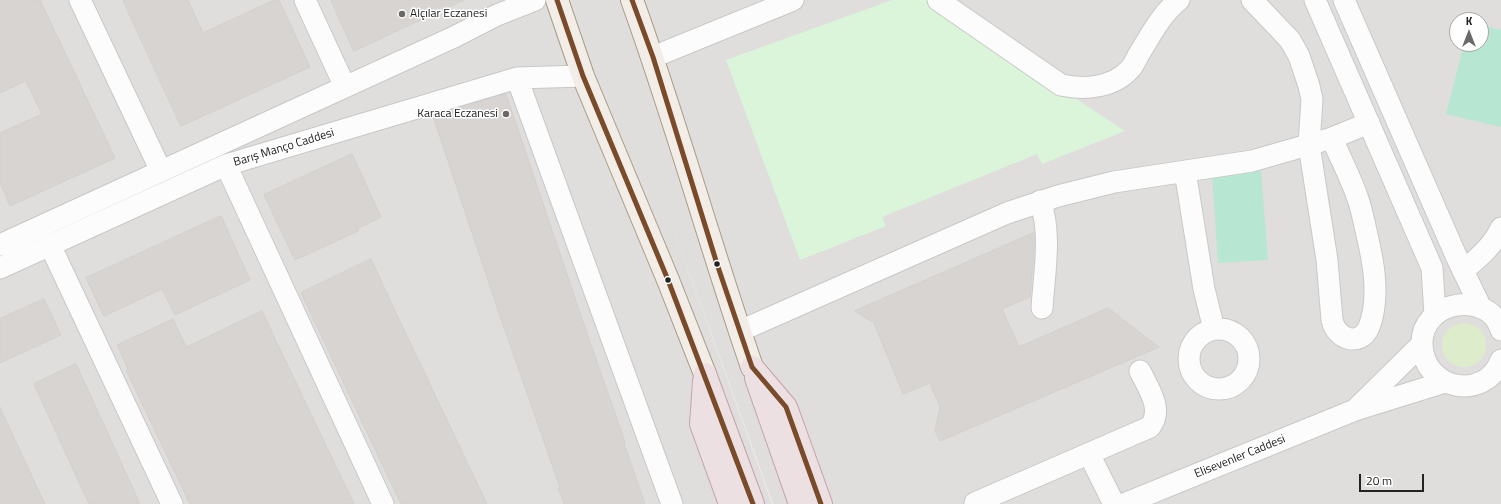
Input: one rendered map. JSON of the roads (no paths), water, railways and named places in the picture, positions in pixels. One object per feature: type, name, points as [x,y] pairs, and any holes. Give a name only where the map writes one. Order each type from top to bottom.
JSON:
[{"type":"highway","points":[[752,367],[800,504]]},
{"type":"highway","points":[[752,367],[786,407],[821,504]]},
{"type":"highway","points":[[704,374],[720,413],[753,504]]},
{"type":"highway","points":[[704,374],[701,424],[730,504]]},
{"type":"main road","points":[[557,0],[583,76],[668,280],[704,374]]},
{"type":"main road","points":[[632,0],[653,57],[717,264],[752,367]]},
{"type":"street","points":[[80,0],[161,171]]},
{"type":"street","points":[[304,0],[345,87]]},
{"type":"street","name":"Barış Manço Caddesi","points":[[0,245],[454,37],[494,8],[535,0]]},
{"type":"street","points":[[653,57],[793,0]]},
{"type":"street","points":[[938,0],[1061,85],[1073,88],[1085,88],[1109,83],[1130,69],[1163,16],[1179,0]]},
{"type":"street","points":[[1252,0],[1290,40],[1303,68],[1312,99],[1309,145],[1327,260],[1333,327],[1342,336],[1354,338],[1365,332],[1369,327],[1375,293],[1374,274],[1372,256],[1358,200],[1332,138]]},
{"type":"street","points":[[1315,0],[1432,268],[1435,315]]},
{"type":"street","points":[[1344,0],[1463,271],[1481,308]]},
{"type":"street","name":"Barış Manço Caddesi","points":[[0,268],[226,165],[517,78],[583,76]]},
{"type":"street","points":[[517,78],[672,504]]},
{"type":"street","points":[[740,331],[1000,216],[1040,201],[1114,182],[1252,161],[1332,138],[1369,123]]},
{"type":"street","points":[[226,165],[383,504]]},
{"type":"street","points":[[1185,171],[1204,289],[1214,330]]},
{"type":"street","points":[[1040,201],[1044,211],[1047,232],[1042,308]]},
{"type":"street","points":[[1463,271],[1488,248],[1498,235],[1501,228]]},
{"type":"street","points":[[50,245],[172,504]]},
{"type":"street","points":[[1501,330],[1492,316],[1481,308],[1468,304],[1454,305],[1442,310],[1431,319],[1424,331],[1422,344],[1424,357],[1430,369],[1440,379],[1452,385],[1465,386],[1493,380],[1490,376],[1499,366],[1501,360]]},
{"type":"street","points":[[1355,410],[1422,344]]},
{"type":"street","points":[[975,503],[1150,427],[1153,423],[1156,412],[1155,405],[1140,371]]},
{"type":"street","name":"Elisevenler Caddesi","points":[[1124,504],[1157,498],[1355,410],[1445,382]]},
{"type":"street","points":[[1089,454],[1114,504]]},
{"type":"place","name":"Alçılar Eczanesi","points":[[402,14]]},
{"type":"place","name":"Karaca Eczanesi","points":[[506,114]]}]
